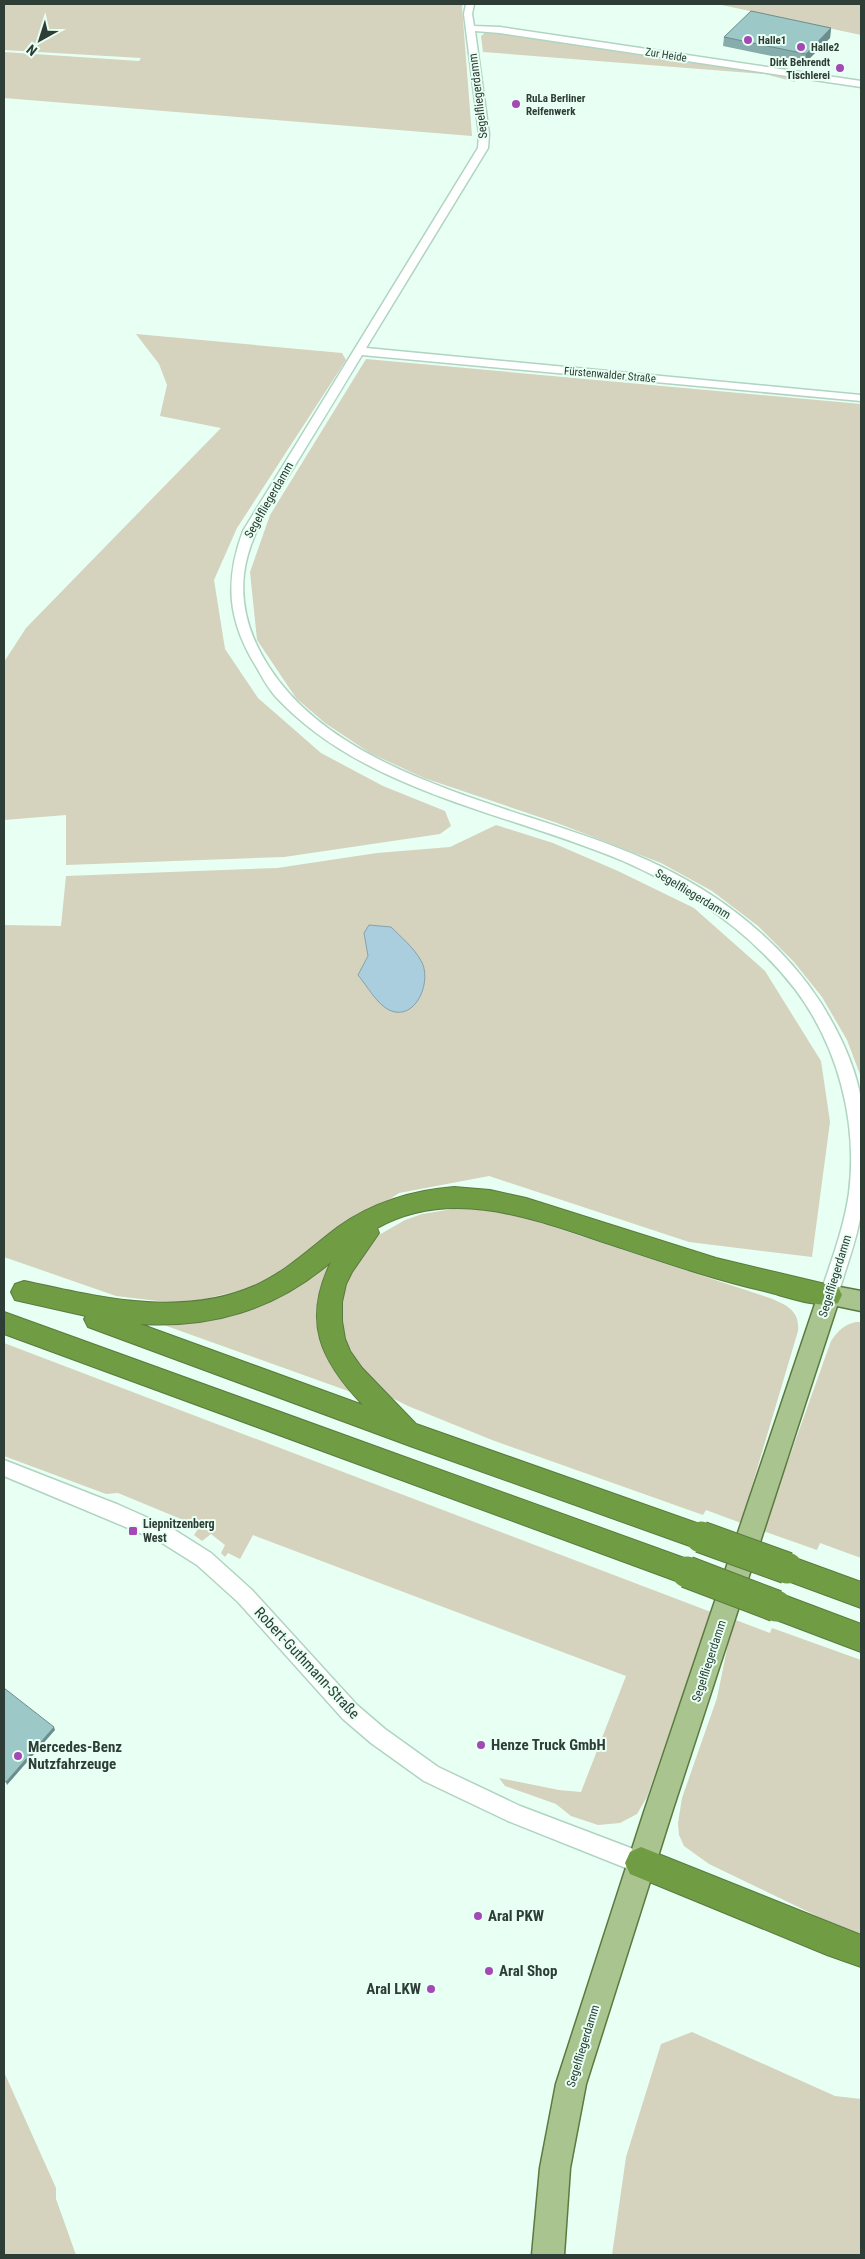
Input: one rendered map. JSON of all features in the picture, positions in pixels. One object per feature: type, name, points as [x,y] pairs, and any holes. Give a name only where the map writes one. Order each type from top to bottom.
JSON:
[{"type":"highway","points":[[14,1289],[125,1313],[166,1316],[217,1310],[249,1300],[282,1284],[301,1272],[354,1230],[386,1214],[412,1203],[436,1198],[457,1197],[502,1202],[737,1274],[829,1295]]},
{"type":"highway","points":[[386,1214],[355,1244],[341,1264],[331,1290],[328,1317],[336,1346],[352,1376],[410,1434]]},
{"type":"highway","points":[[14,1289],[410,1434],[861,1595]]},
{"type":"highway","points":[[4,1323],[687,1572],[861,1638]]},
{"type":"highway","points":[[641,1864],[861,1951]]},
{"type":"main road","points":[[829,1295],[861,1301]]},
{"type":"main road","name":"Segelfliegerdamm","points":[[548,2255],[555,2168],[571,2084],[641,1864],[829,1295]]},
{"type":"street","name":"Segelfliegerdamm","points":[[470,4],[468,10],[484,134],[484,148],[261,509],[240,556],[236,588],[241,624],[254,656],[279,691],[299,712],[334,739],[364,757],[407,778],[592,844],[661,873],[718,907],[758,939],[781,961],[805,991],[829,1030],[847,1074],[858,1124],[860,1156],[857,1194],[829,1295]]},
{"type":"street","name":"Zur Heide","points":[[470,28],[500,30],[861,84]]},
{"type":"street","name":"Fürstenwalder Straße","points":[[359,351],[861,398]]},
{"type":"street","name":"Robert-Guthmann-Straße","points":[[4,1468],[112,1511],[166,1535],[204,1559],[246,1596],[350,1712],[378,1736],[431,1774],[515,1814],[641,1864]]},
{"type":"shaded area","points":[[4,4],[463,4],[472,136],[4,98],[4,52],[139,61],[141,58],[4,50]]},
{"type":"shaded area","points":[[717,4],[861,4],[861,35]]},
{"type":"shaded area","points":[[486,32],[499,32],[645,54],[654,59],[675,58],[793,76],[795,77],[795,82],[765,74],[483,52],[481,36]]},
{"type":"shaded area","points":[[136,334],[342,353],[346,360],[237,528],[214,580],[225,649],[258,698],[321,753],[383,786],[445,811],[451,826],[440,834],[284,857],[66,865],[66,815],[4,820],[4,662],[26,628],[221,428],[160,416],[167,385],[159,364]]},
{"type":"shaded area","points":[[366,359],[861,404],[861,1077],[847,1040],[822,997],[794,962],[758,926],[712,891],[661,863],[557,823],[424,778],[370,753],[325,723],[296,698],[257,640],[250,572],[270,515]]},
{"type":"shaded area","points":[[496,825],[553,843],[618,871],[694,908],[765,971],[821,1061],[830,1122],[812,1257],[689,1242],[489,1176],[399,1193],[255,1287],[183,1304],[116,1296],[4,1257],[4,925],[61,926],[66,876],[277,868],[377,853],[450,847]],"holes":[[[368,950],[388,1009],[359,975],[368,956]]]},
{"type":"shaded area","points":[[459,1208],[499,1212],[538,1222],[770,1298],[787,1306],[795,1314],[798,1331],[741,1523],[706,1510],[703,1515],[492,1440],[408,1406],[386,1395],[370,1381],[345,1344],[339,1316],[345,1279],[371,1242],[379,1235],[405,1220],[422,1214]]},
{"type":"shaded area","points":[[344,1244],[325,1290],[362,1396],[161,1324],[176,1323]]},
{"type":"shaded area","points":[[856,1322],[861,1322],[861,1558],[820,1543],[817,1550],[763,1531],[831,1341],[841,1329]]},
{"type":"shaded area","points":[[4,1343],[711,1612],[647,1797],[637,1814],[620,1823],[598,1825],[571,1816],[556,1804],[505,1786],[499,1778],[559,1790],[581,1792],[626,1676],[253,1535],[240,1559],[228,1553],[225,1557],[221,1553],[225,1545],[211,1534],[202,1541],[194,1535],[198,1529],[193,1524],[118,1493],[106,1494],[4,1456]]},
{"type":"shaded area","points":[[733,1619],[770,1633],[772,1628],[861,1660],[861,1934],[819,1917],[709,1864],[684,1846],[679,1835],[678,1823],[682,1798],[717,1698]]},
{"type":"shaded area","points":[[692,2032],[835,2096],[861,2099],[861,2255],[612,2255],[626,2157],[661,2044]]},
{"type":"shaded area","points":[[4,2072],[56,2188],[56,2199],[76,2255],[4,2255]]},
{"type":"water","points":[[369,925],[391,927],[414,950],[424,967],[425,977],[420,997],[407,1010],[399,1012],[389,1010],[376,999],[358,975],[368,956],[364,933]]},
{"type":"building","points":[[751,11],[831,28],[806,54],[724,37]]},
{"type":"building","name":"Mercedes-Benz Nutzfahrzeuge","points":[[4,1688],[54,1727],[6,1782],[4,1781]]},
{"type":"place","name":"Halle1","points":[[748,40]]},
{"type":"place","name":"Halle2","points":[[801,47]]},
{"type":"place","name":"Dirk Behrendt Tischlerei","points":[[840,68]]},
{"type":"place","name":"RuLa Berliner Reifenwerk","points":[[516,104]]},
{"type":"place","name":"Liepnitzenberg West","points":[[133,1531]]},
{"type":"place","name":"Henze Truck GmbH","points":[[481,1745]]},
{"type":"place","name":"Mercedes-Benz Nutzfahrzeuge","points":[[18,1756]]},
{"type":"place","name":"Aral PKW","points":[[478,1916]]},
{"type":"place","name":"Aral Shop","points":[[489,1971]]},
{"type":"place","name":"Aral LKW","points":[[431,1989]]}]
